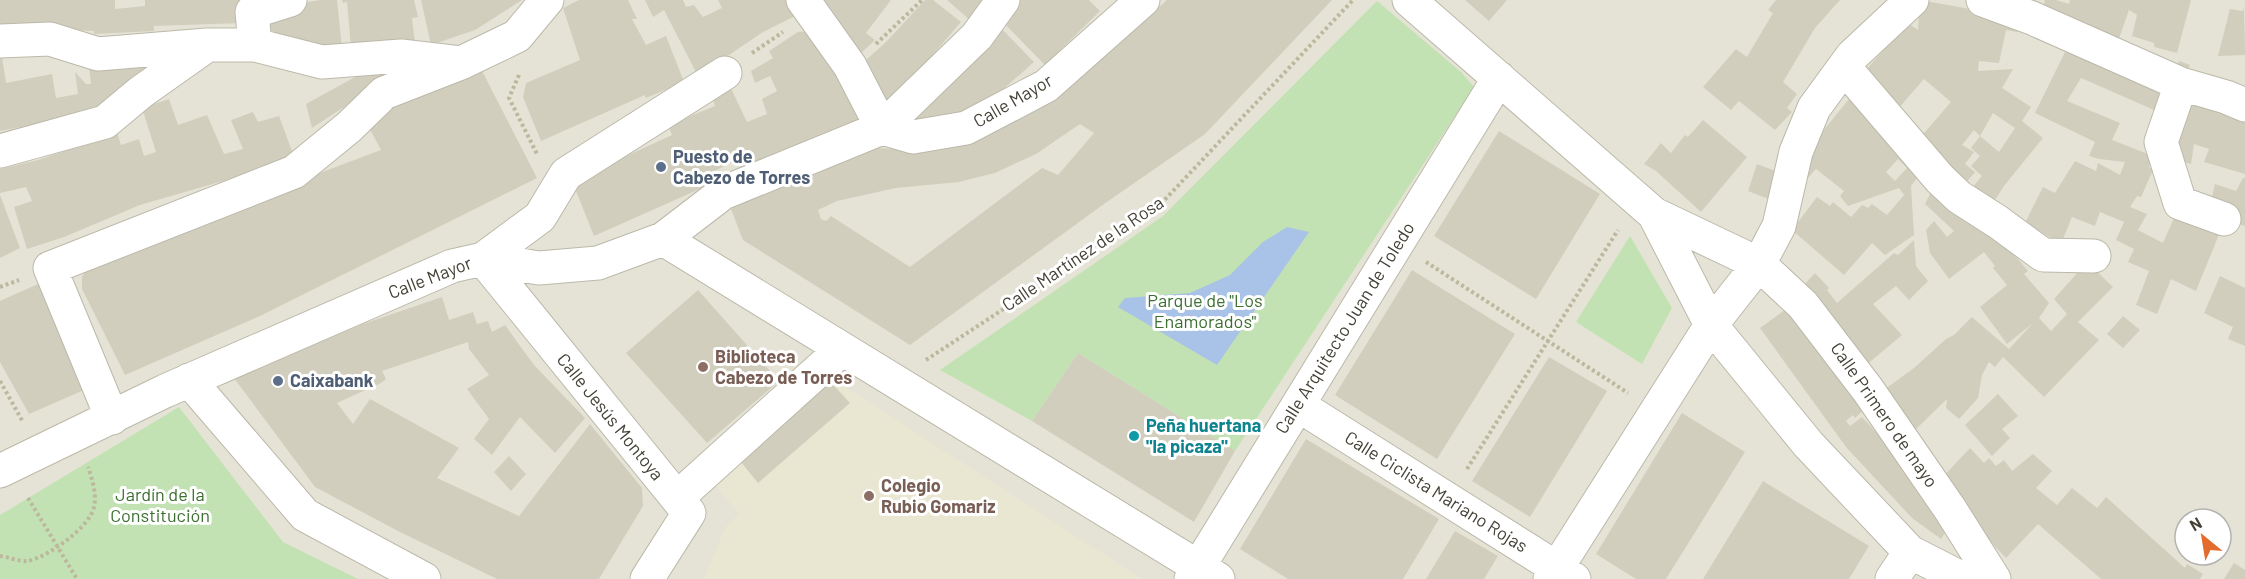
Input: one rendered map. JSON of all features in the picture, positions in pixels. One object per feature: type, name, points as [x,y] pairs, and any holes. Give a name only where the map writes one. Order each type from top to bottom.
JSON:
[{"type":"street","points":[[255,45],[252,12],[290,0]]},
{"type":"street","points":[[808,8],[850,66],[882,128],[977,36],[1003,0]]},
{"type":"street","name":"Calle Mayor","points":[[13,464],[189,380],[452,266],[483,259],[540,268],[598,263],[663,239],[723,192],[882,128],[913,138],[966,128],[1046,86],[1143,0]]},
{"type":"street","points":[[1409,0],[1654,214],[1711,325],[1808,444],[1910,552],[1964,579]]},
{"type":"street","points":[[1560,575],[1711,325],[1758,264],[1779,226],[1796,152],[1814,108],[1852,56],[1912,0]]},
{"type":"street","points":[[1983,0],[2032,18],[2181,84],[2245,105]]},
{"type":"street","points":[[112,418],[50,268],[294,172],[349,127],[384,93],[461,63],[517,36],[538,11]]},
{"type":"street","points":[[0,41],[50,39],[98,54],[207,45],[255,45],[322,62],[401,56],[461,63]]},
{"type":"street","points":[[0,151],[105,122],[141,92],[207,45]]},
{"type":"street","points":[[1844,67],[1940,179],[1959,197],[2043,255],[2094,256]]},
{"type":"street","points":[[483,259],[540,217],[566,174],[725,74]]},
{"type":"street","name":"Calle Arquitecto Juan de Toledo","points":[[1203,575],[1298,405],[1499,78]]},
{"type":"street","points":[[2181,84],[2161,142],[2169,170],[2180,203],[2224,219]]},
{"type":"street","name":"Calle Primero de mayo","points":[[1654,214],[1758,264],[1803,305],[1868,390],[1950,509],[1994,579]]},
{"type":"street","points":[[663,239],[1203,575]]},
{"type":"street","name":"Calle Jesús Montoya","points":[[483,259],[689,513],[647,579]]},
{"type":"street","points":[[677,498],[841,350]]},
{"type":"street","points":[[189,380],[305,515],[424,579]]},
{"type":"street","name":"Calle Ciclista Mariano Rojas","points":[[1298,405],[1560,575]]},
{"type":"street","points":[[1892,579],[1910,552]]},
{"type":"path","points":[[850,66],[899,24],[922,0]]},
{"type":"path","name":"Calle Martínez de la Rosa","points":[[893,382],[1156,208],[1353,0]]},
{"type":"path","points":[[725,74],[808,8]]},
{"type":"path","points":[[538,11],[533,42],[509,98],[555,190]]},
{"type":"path","points":[[1447,500],[1621,226]]},
{"type":"path","points":[[1397,244],[1636,398]]},
{"type":"path","points":[[0,381],[26,427],[13,464]]},
{"type":"path","points":[[0,556],[27,561],[58,548],[78,531],[94,508],[93,483],[86,463]]},
{"type":"path","points":[[28,498],[77,579]]},
{"type":"shaded area","points":[[0,0],[2245,0],[2245,579],[0,579]]},
{"type":"shaded area","name":"Colegio Rubio Gomariz","points":[[833,379],[1142,579],[704,579],[725,528],[739,514],[710,478]]},
{"type":"green space","name":"Parque de \"Los Enamorados\"","points":[[1377,1],[1461,72],[1474,87],[1235,451],[1078,353],[1032,421],[940,370],[1163,216]]},
{"type":"green space","points":[[1630,236],[1672,308],[1642,364],[1576,322]]},
{"type":"green space","name":"Jardín de la Constitución","points":[[179,407],[283,542],[358,579],[0,579],[0,515]]},
{"type":"water","points":[[1287,227],[1309,232],[1217,365],[1118,307],[1125,298],[1190,293],[1230,275],[1263,242]]},
{"type":"building","points":[[0,0],[115,0],[115,9],[145,6],[145,0],[244,0],[242,23],[154,26],[154,31],[94,34],[94,31],[0,27]]},
{"type":"building","points":[[320,0],[337,0],[342,48],[269,41],[269,9]]},
{"type":"building","points":[[342,0],[414,0],[418,17],[412,18],[415,43],[351,47],[347,2],[343,3]]},
{"type":"building","points":[[421,0],[522,0],[475,30],[431,45]]},
{"type":"building","points":[[579,0],[628,0],[637,19],[632,19],[646,45],[666,36],[684,82],[646,98],[645,95],[541,141],[523,97],[526,83],[580,60],[563,8]]},
{"type":"building","points":[[645,0],[683,0],[686,7],[694,5],[703,17],[722,8],[718,0],[796,0],[803,12],[763,32],[698,76],[664,10],[653,17]]},
{"type":"building","points":[[812,0],[891,0],[866,33],[875,40],[860,54]]},
{"type":"building","points":[[925,0],[933,0],[961,22],[918,72],[879,108],[858,67],[886,42]]},
{"type":"building","points":[[947,0],[987,0],[971,21]]},
{"type":"building","points":[[1012,0],[1089,0],[1100,11],[1045,65],[998,17]]},
{"type":"building","points":[[1167,0],[1332,0],[1205,134],[1104,204],[910,345],[743,240],[728,201],[862,147],[895,149],[986,132],[1017,120],[1123,39]],"holes":[[[1080,124],[1094,133],[1058,175],[1042,168],[910,267],[831,216],[826,221],[821,219],[818,210],[837,201],[896,188],[959,182],[995,173],[1036,154]]]},
{"type":"building","points":[[1465,0],[1507,0],[1489,21]]},
{"type":"building","points":[[1776,0],[1840,0],[1815,28],[1783,82],[1797,94],[1787,108],[1792,112],[1775,130],[1739,101],[1731,110],[1703,87],[1736,49],[1747,57],[1773,13],[1768,10]]},
{"type":"building","points":[[1920,0],[1970,9],[2018,23],[2017,32],[2006,30],[1999,63],[1979,61],[1978,71],[2013,69],[2002,88],[2031,107],[2022,121],[2043,138],[1993,203],[1971,189],[1982,176],[1971,166],[1980,156],[1971,148],[1980,136],[1974,130],[1962,145],[1974,152],[1965,164],[1975,172],[1965,184],[1919,139],[1951,102],[1924,79],[1897,110],[1865,71],[1895,37],[1903,20],[1918,30]],"holes":[[[1993,113],[2015,128],[1999,152],[1980,136]]]},
{"type":"building","points":[[2045,0],[2056,0],[2069,4],[2070,0],[2191,0],[2177,53],[2154,47],[2154,43],[2132,36],[2137,15],[2129,10],[2116,47],[2041,12]]},
{"type":"building","points":[[2244,6],[2245,55],[2218,56],[2230,9],[2243,11]]},
{"type":"building","points":[[996,23],[1034,62],[1000,92],[960,118],[913,127],[903,109]]},
{"type":"building","points":[[813,31],[871,117],[743,174],[737,160],[706,175],[711,184],[594,236],[572,181],[672,135],[668,125],[715,106],[711,93],[728,82],[747,122],[767,114],[762,99],[777,91],[770,76],[755,83],[751,71],[773,58],[769,51],[798,32]]},
{"type":"building","points":[[2068,46],[2169,91],[2161,113],[2081,78],[2067,101],[2120,123],[2112,140],[2153,156],[2149,167],[2153,170],[2141,197],[2137,196],[2130,207],[2147,214],[2138,230],[2163,243],[2177,211],[2222,227],[2196,291],[2171,279],[2157,314],[2136,305],[2149,271],[2128,262],[2134,249],[2116,240],[2124,222],[2100,212],[2095,226],[2072,217],[2063,239],[2055,240],[2025,223],[2043,187],[2055,193],[2075,161],[2096,171],[2098,163],[2120,175],[2125,162],[2089,156],[2095,142],[2035,113]]},
{"type":"building","points":[[147,55],[151,76],[91,114],[0,131],[0,57],[2,57],[6,83],[52,74],[56,98],[78,94],[75,72],[86,84],[91,84],[88,58]]},
{"type":"building","points":[[2179,61],[2190,65],[2186,77],[2175,73]]},
{"type":"building","points":[[479,65],[537,178],[262,315],[125,375],[82,289],[82,277],[88,266],[216,212],[381,150],[367,124],[387,104]]},
{"type":"building","points":[[390,73],[373,88],[312,128],[306,104],[357,76]]},
{"type":"building","points":[[1854,93],[1921,173],[1911,186],[1914,235],[1885,255],[1872,243],[1844,275],[1792,230],[1817,197],[1830,206],[1833,202],[1851,217],[1862,205],[1868,208],[1872,204],[1887,215],[1904,195],[1899,188],[1848,206],[1840,196],[1844,191],[1816,169],[1806,180],[1800,159]],"holes":[[[1898,159],[1907,168],[1895,181],[1886,172]]]},
{"type":"building","points":[[2183,96],[2245,111],[2245,174],[2204,162],[2209,149],[2194,144],[2191,164],[2168,157]]},
{"type":"building","points":[[169,99],[178,125],[207,115],[224,154],[243,149],[231,120],[253,112],[258,122],[279,116],[293,154],[254,172],[140,205],[64,237],[27,249],[14,207],[32,201],[26,187],[0,193],[0,169],[38,160],[117,133],[121,145],[139,139],[144,156],[156,152],[142,108]]},
{"type":"building","points":[[1703,120],[1747,157],[1701,212],[1656,171],[1644,164],[1661,143],[1671,153],[1685,135],[1688,137]]},
{"type":"building","points":[[1499,131],[1600,194],[1536,299],[1434,236]]},
{"type":"building","points":[[1757,164],[1778,172],[1771,200],[1748,191]]},
{"type":"building","points":[[2245,178],[2245,226],[2228,220],[2209,209],[2215,184],[2236,191]]},
{"type":"building","points":[[1933,188],[2011,251],[2028,271],[2024,274],[2049,303],[2039,318],[2051,331],[2067,314],[2054,299],[2087,262],[2113,287],[2078,322],[2099,340],[2044,397],[2003,357],[1995,367],[1989,362],[1982,375],[1978,398],[1959,419],[1946,408],[1947,399],[1914,431],[1885,389],[1954,335],[1972,317],[2009,349],[2033,323],[2007,344],[1980,307],[2007,285],[1984,252],[1949,279],[1930,253],[1926,230],[1934,221],[1947,237],[1954,231],[1925,204]]},
{"type":"building","points":[[0,195],[20,248],[0,258]]},
{"type":"building","points":[[1914,240],[1916,266],[1928,281],[1909,300],[1896,286],[1873,304],[1902,335],[1865,366],[1803,286],[1815,273],[1829,288],[1827,290],[1837,303],[1894,253],[1898,255]]},
{"type":"building","points":[[1412,270],[1515,334],[1437,459],[1335,395]]},
{"type":"building","points":[[2220,276],[2245,288],[2245,346],[2228,339],[2233,327],[2204,313]]},
{"type":"building","points":[[47,280],[98,384],[29,414],[0,362],[0,301]]},
{"type":"building","name":"Biblioteca Cabezo de Torres","points":[[698,290],[779,381],[707,443],[626,353]]},
{"type":"building","points":[[442,297],[449,320],[473,312],[477,324],[488,321],[492,332],[505,325],[534,365],[585,418],[555,453],[520,417],[492,455],[474,439],[489,419],[467,389],[489,375],[469,349],[468,342],[382,371],[386,379],[381,383],[337,403],[353,424],[370,399],[459,448],[437,478],[519,516],[590,424],[642,488],[643,506],[599,579],[497,579],[400,532],[315,487],[234,378],[363,324]]},
{"type":"building","points":[[1789,307],[1868,406],[1855,418],[1853,415],[1846,421],[1850,426],[1862,417],[1893,451],[1950,525],[1941,539],[1912,518],[1846,447],[1760,328]]},
{"type":"building","points":[[2123,316],[2140,330],[2123,348],[2107,334]]},
{"type":"building","name":"Peña huertana \"la picaza\"","points":[[1078,353],[1235,451],[1194,522],[1032,421]]},
{"type":"building","points":[[1549,357],[1607,391],[1530,517],[1472,481]]},
{"type":"building","points":[[827,378],[850,403],[758,483],[737,457]]},
{"type":"building","points":[[1998,394],[2018,416],[2002,429],[2010,438],[1992,456],[1965,425]]},
{"type":"building","points":[[1682,413],[1745,452],[1666,579],[1636,579],[1596,554]]},
{"type":"building","points":[[1306,439],[1439,519],[1403,579],[1288,579],[1240,549]]},
{"type":"building","points":[[1970,448],[1984,463],[1989,458],[1996,466],[2004,460],[2012,471],[2033,454],[2052,471],[2036,488],[2057,505],[2072,488],[2097,508],[2106,497],[2173,557],[2173,567],[2192,567],[2203,574],[2200,579],[2101,579],[2038,524],[2006,558],[1968,518],[1941,479]]},
{"type":"building","points":[[509,456],[526,474],[511,491],[494,472]]},
{"type":"building","points":[[1763,481],[1869,546],[1849,579],[1703,579]]},
{"type":"building","points":[[1455,531],[1498,556],[1484,579],[1426,579]]},
{"type":"building","points":[[2234,563],[2245,570],[2245,579],[2224,579]]},
{"type":"place","name":"Puesto de Cabezo de Torres","points":[[661,167]]},
{"type":"place","name":"Biblioteca Cabezo de Torres","points":[[703,367]]},
{"type":"place","name":"Caixabank","points":[[278,381]]},
{"type":"place","name":"Peña huertana \"la picaza\"","points":[[1134,436]]},
{"type":"place","name":"Colegio Rubio Gomariz","points":[[869,496]]}]
